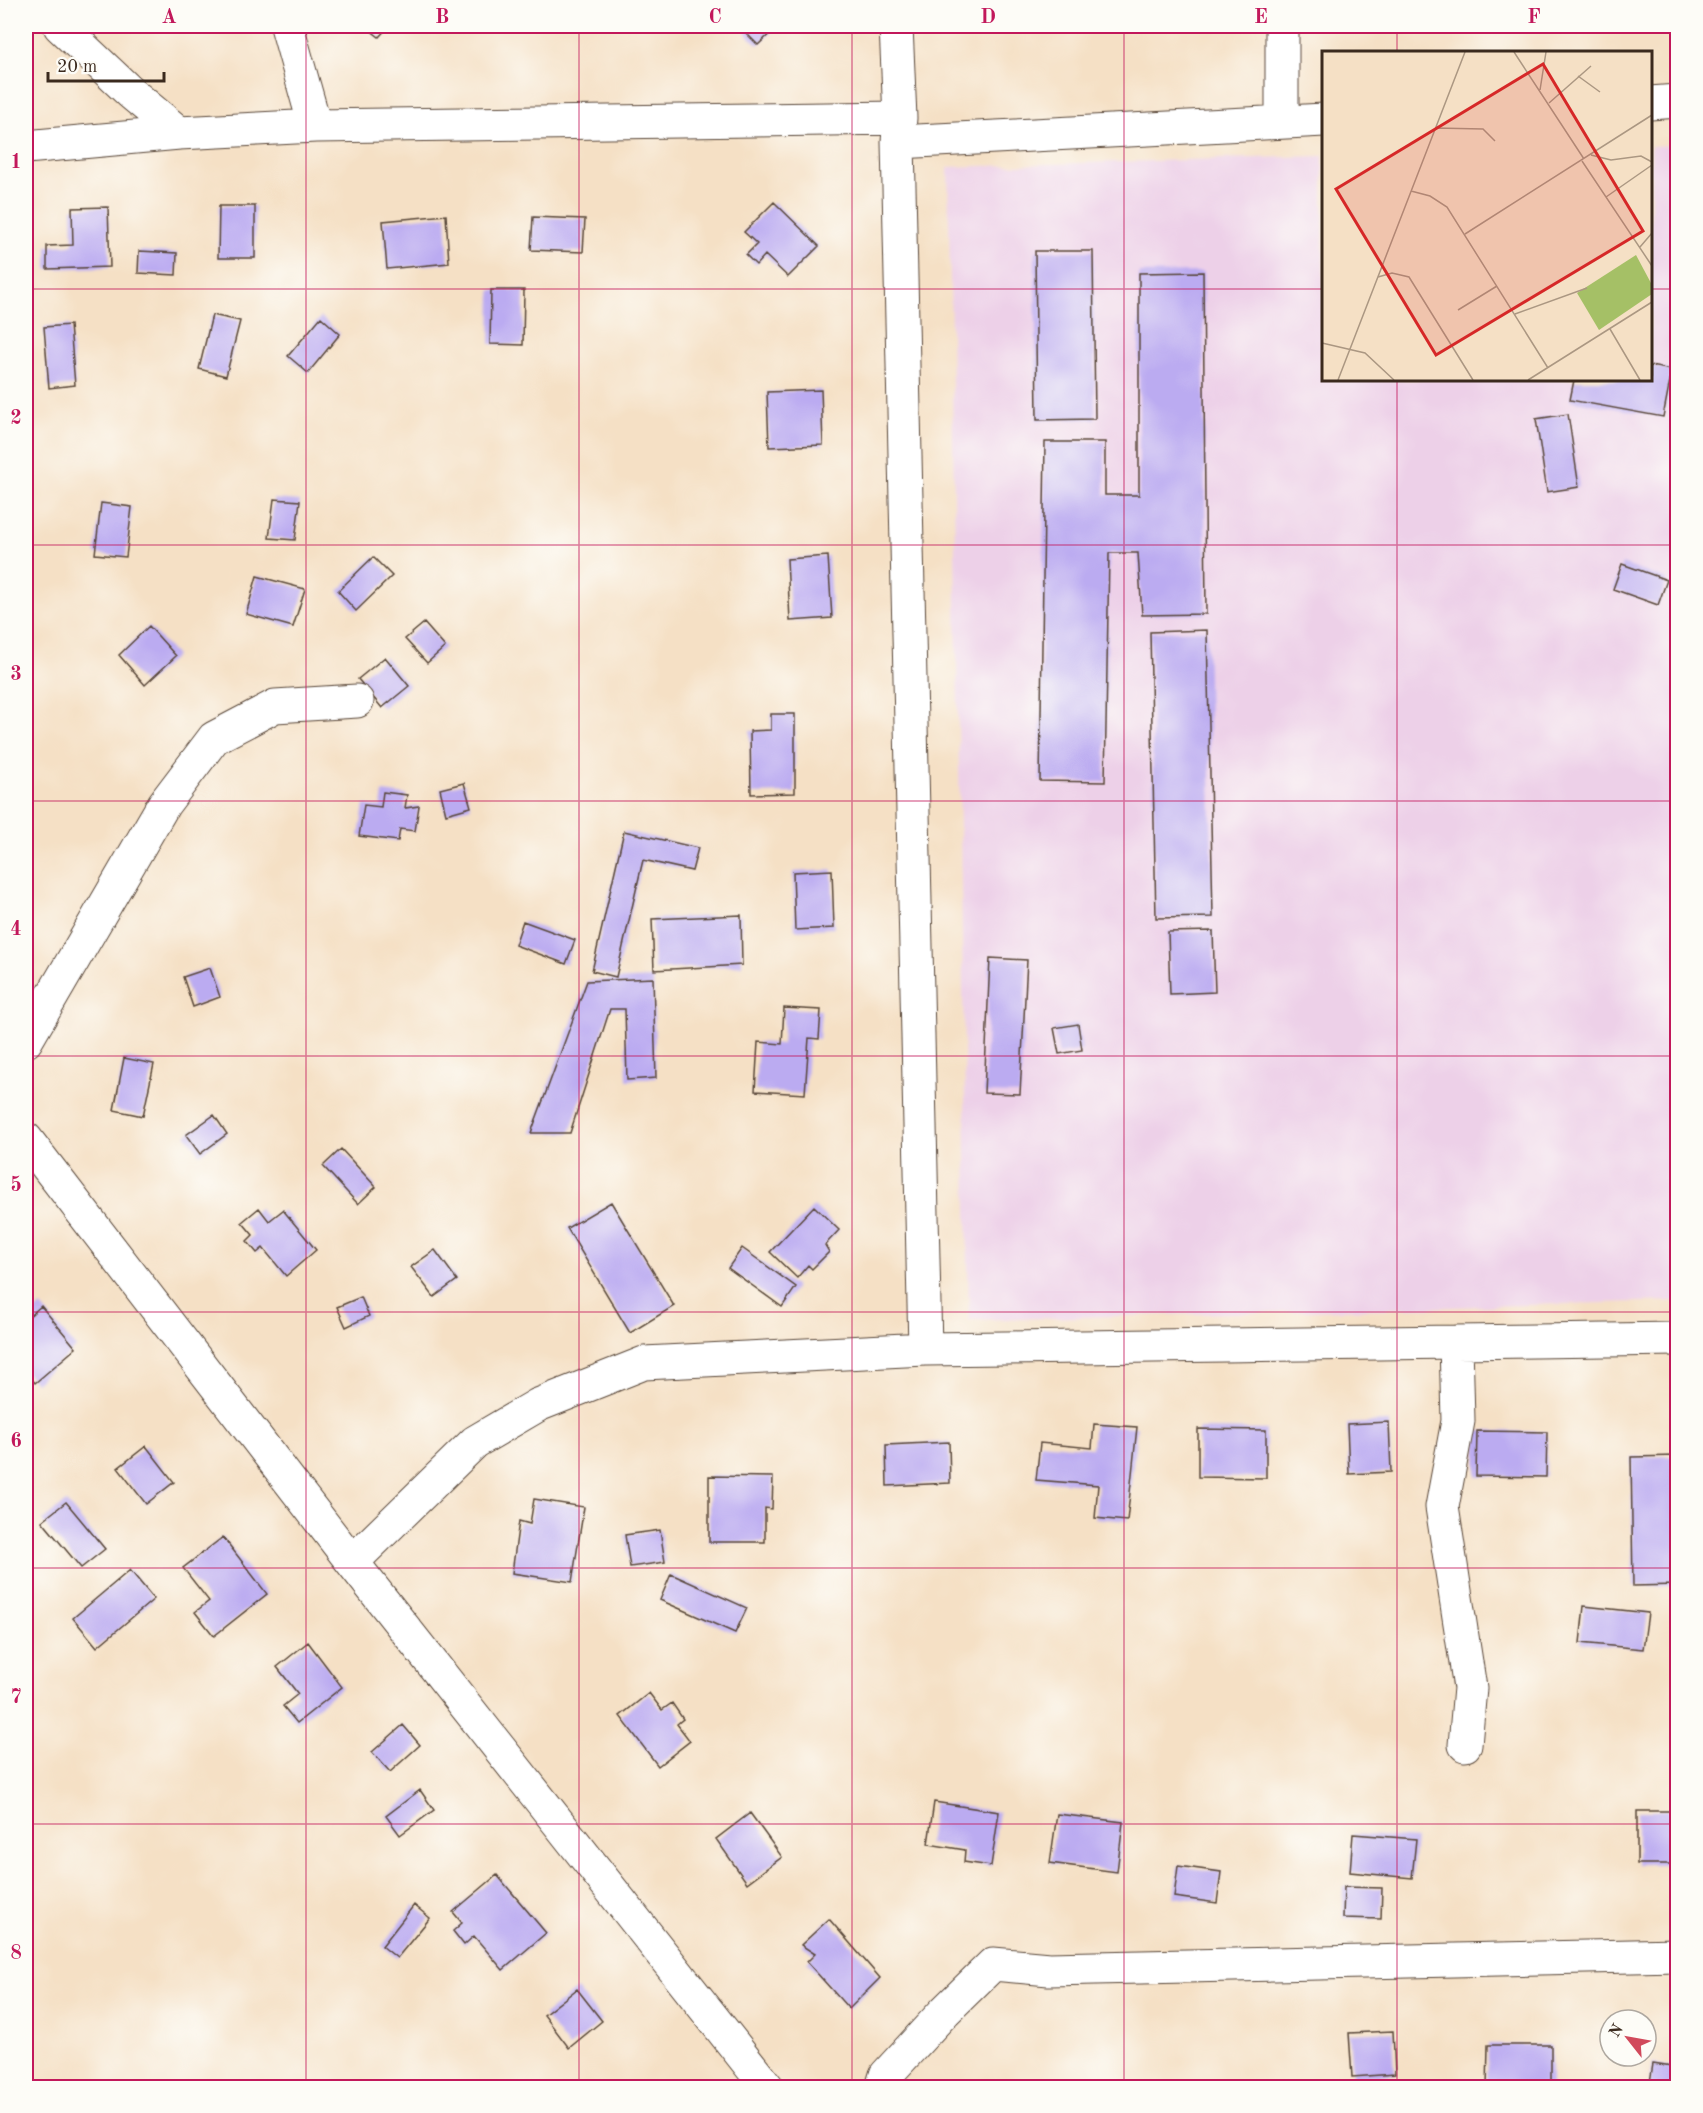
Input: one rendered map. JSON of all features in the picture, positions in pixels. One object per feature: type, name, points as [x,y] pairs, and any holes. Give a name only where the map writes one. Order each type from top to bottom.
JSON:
[{"type":"street","points":[[60,26],[131,93],[179,133]]},
{"type":"street","points":[[287,26],[315,126]]},
{"type":"street","points":[[1282,26],[1282,122]]},
{"type":"street","points":[[903,31],[899,130],[926,1349]]},
{"type":"street","points":[[1652,103],[1677,101]]},
{"type":"street","points":[[26,147],[179,133],[315,126],[899,130],[1322,120]]},
{"type":"street","points":[[26,1041],[164,804],[214,738],[275,706],[357,701]]},
{"type":"street","points":[[26,1139],[352,1562],[768,2088]]},
{"type":"street","points":[[352,1562],[475,1442],[538,1405],[644,1363],[926,1349],[1677,1338]]},
{"type":"street","points":[[1456,1342],[1458,1421],[1442,1507],[1470,1688],[1465,1745]]},
{"type":"street","points":[[882,2088],[886,2075],[945,2011],[993,1964],[1061,1969],[1677,1955]]},
{"type":"shaded area","points":[[1677,145],[1677,1301],[969,1320],[948,167],[1322,156],[1322,381],[1652,381],[1652,146]]},
{"type":"building","points":[[365,26],[389,26],[379,37]]},
{"type":"building","points":[[739,26],[778,26],[758,45]]},
{"type":"building","points":[[774,202],[819,246],[788,277],[765,255],[756,265],[746,255],[757,244],[744,232]]},
{"type":"building","points":[[219,206],[255,206],[255,258],[218,258]]},
{"type":"building","points":[[108,207],[110,267],[47,269],[47,246],[73,245],[72,208]]},
{"type":"building","points":[[446,215],[449,263],[387,269],[383,221]]},
{"type":"building","points":[[533,217],[585,219],[583,252],[531,250]]},
{"type":"building","points":[[139,251],[177,253],[176,275],[138,273]]},
{"type":"building","points":[[1035,251],[1093,251],[1095,419],[1037,420]]},
{"type":"building","points":[[1203,272],[1206,614],[1142,615],[1138,553],[1109,553],[1105,782],[1040,781],[1045,442],[1105,442],[1105,495],[1139,495],[1139,273]]},
{"type":"building","points":[[491,290],[524,290],[523,345],[490,344]]},
{"type":"building","points":[[212,315],[240,321],[226,376],[199,369]]},
{"type":"building","points":[[321,317],[340,334],[308,373],[288,356]]},
{"type":"building","points":[[70,325],[75,385],[49,388],[44,327]]},
{"type":"building","points":[[1652,366],[1672,370],[1663,417],[1570,400],[1574,381],[1652,381]]},
{"type":"building","points":[[821,390],[823,445],[769,447],[767,392]]},
{"type":"building","points":[[1568,414],[1579,487],[1547,492],[1536,419]]},
{"type":"building","points":[[274,499],[300,501],[295,540],[269,538]]},
{"type":"building","points":[[101,503],[132,507],[126,557],[95,554]]},
{"type":"building","points":[[828,556],[832,618],[790,621],[787,559]]},
{"type":"building","points":[[373,557],[392,576],[356,611],[338,591]]},
{"type":"building","points":[[1622,564],[1667,580],[1658,605],[1613,589]]},
{"type":"building","points":[[257,576],[305,589],[293,627],[246,614]]},
{"type":"building","points":[[424,623],[445,647],[427,663],[405,639]]},
{"type":"building","points":[[149,626],[176,656],[145,685],[119,655]]},
{"type":"building","points":[[1207,630],[1213,917],[1156,918],[1150,632]]},
{"type":"building","points":[[385,657],[409,686],[382,708],[358,679]]},
{"type":"building","points":[[771,714],[795,714],[795,793],[751,794],[750,731],[771,730]]},
{"type":"building","points":[[464,783],[471,807],[446,814],[440,789]]},
{"type":"building","points":[[383,792],[407,795],[405,808],[419,806],[415,831],[400,829],[398,841],[359,836],[364,805],[381,807]]},
{"type":"building","points":[[624,831],[698,848],[692,871],[643,860],[616,977],[592,971]]},
{"type":"building","points":[[832,870],[834,928],[795,930],[793,872]]},
{"type":"building","points":[[741,915],[742,965],[654,970],[652,919]]},
{"type":"building","points":[[523,921],[575,940],[566,964],[515,945]]},
{"type":"building","points":[[1213,931],[1215,992],[1170,994],[1168,932]]},
{"type":"building","points":[[990,958],[1027,960],[1020,1094],[984,1093]]},
{"type":"building","points":[[210,968],[220,997],[193,1007],[183,977]]},
{"type":"building","points":[[653,978],[656,1078],[627,1080],[625,1009],[610,1009],[570,1133],[531,1133],[587,981]]},
{"type":"building","points":[[784,1008],[821,1010],[819,1039],[809,1038],[805,1094],[755,1091],[758,1042],[782,1044]]},
{"type":"building","points":[[1078,1024],[1082,1050],[1059,1054],[1054,1028]]},
{"type":"building","points":[[124,1058],[154,1064],[143,1116],[114,1110]]},
{"type":"building","points":[[214,1115],[227,1134],[200,1154],[186,1135]]},
{"type":"building","points":[[341,1149],[376,1187],[358,1204],[323,1166]]},
{"type":"building","points":[[611,1202],[674,1306],[630,1333],[567,1228]]},
{"type":"building","points":[[814,1206],[839,1230],[825,1245],[829,1252],[812,1269],[808,1265],[797,1278],[770,1252]]},
{"type":"building","points":[[259,1208],[269,1221],[283,1210],[316,1250],[286,1276],[263,1248],[257,1253],[247,1241],[253,1235],[242,1222]]},
{"type":"building","points":[[742,1248],[796,1287],[782,1307],[728,1268]]},
{"type":"building","points":[[435,1250],[457,1280],[434,1297],[411,1267]]},
{"type":"building","points":[[361,1297],[369,1316],[346,1327],[337,1307]]},
{"type":"building","points":[[41,1306],[76,1348],[35,1383],[26,1372],[26,1319]]},
{"type":"building","points":[[1389,1422],[1391,1472],[1349,1474],[1347,1424]]},
{"type":"building","points":[[1094,1424],[1137,1427],[1127,1521],[1095,1518],[1098,1485],[1036,1480],[1040,1443],[1092,1448]]},
{"type":"building","points":[[1198,1429],[1266,1430],[1266,1478],[1198,1477]]},
{"type":"building","points":[[1477,1431],[1547,1432],[1546,1477],[1476,1476]]},
{"type":"building","points":[[949,1442],[950,1483],[887,1486],[886,1445]]},
{"type":"building","points":[[146,1446],[174,1482],[146,1504],[118,1468]]},
{"type":"building","points":[[1678,1456],[1678,1585],[1633,1586],[1631,1457]]},
{"type":"building","points":[[709,1476],[773,1477],[772,1509],[765,1508],[765,1542],[709,1542]]},
{"type":"building","points":[[534,1499],[584,1507],[572,1582],[512,1573],[519,1521],[530,1524]]},
{"type":"building","points":[[66,1502],[105,1549],[81,1568],[42,1521]]},
{"type":"building","points":[[660,1530],[665,1562],[630,1567],[625,1535]]},
{"type":"building","points":[[223,1537],[267,1594],[214,1636],[195,1612],[209,1601],[183,1568]]},
{"type":"building","points":[[130,1570],[154,1599],[97,1647],[73,1618]]},
{"type":"building","points":[[671,1574],[747,1608],[735,1633],[660,1600]]},
{"type":"building","points":[[1584,1606],[1648,1613],[1643,1649],[1580,1643]]},
{"type":"building","points":[[308,1642],[342,1687],[297,1723],[283,1706],[298,1694],[277,1667]]},
{"type":"building","points":[[649,1693],[662,1710],[672,1703],[683,1719],[677,1724],[690,1741],[658,1766],[620,1716]]},
{"type":"building","points":[[403,1725],[420,1745],[390,1772],[372,1752]]},
{"type":"building","points":[[420,1790],[434,1810],[400,1835],[386,1816]]},
{"type":"building","points":[[934,1802],[999,1812],[991,1866],[964,1862],[965,1850],[928,1844]]},
{"type":"building","points":[[1637,1811],[1678,1811],[1678,1864],[1637,1864]]},
{"type":"building","points":[[750,1813],[782,1857],[747,1883],[716,1839]]},
{"type":"building","points":[[1057,1814],[1123,1822],[1117,1872],[1050,1863]]},
{"type":"building","points":[[1353,1834],[1416,1839],[1412,1878],[1350,1872]]},
{"type":"building","points":[[1178,1866],[1221,1872],[1217,1903],[1174,1897]]},
{"type":"building","points":[[497,1875],[546,1933],[503,1970],[474,1936],[464,1945],[453,1931],[462,1923],[453,1912]]},
{"type":"building","points":[[1344,1887],[1382,1888],[1381,1919],[1343,1918]]},
{"type":"building","points":[[414,1905],[430,1918],[397,1958],[382,1946]]},
{"type":"building","points":[[829,1919],[880,1978],[849,2009],[807,1962],[815,1954],[801,1945]]},
{"type":"building","points":[[577,1989],[602,2021],[569,2048],[544,2015]]},
{"type":"building","points":[[1393,2031],[1395,2074],[1352,2077],[1349,2033]]},
{"type":"building","points":[[1488,2045],[1551,2045],[1551,2088],[1487,2088]]},
{"type":"building","points":[[1658,2065],[1678,2068],[1678,2088],[1649,2088],[1652,2068],[1658,2068]]}]
